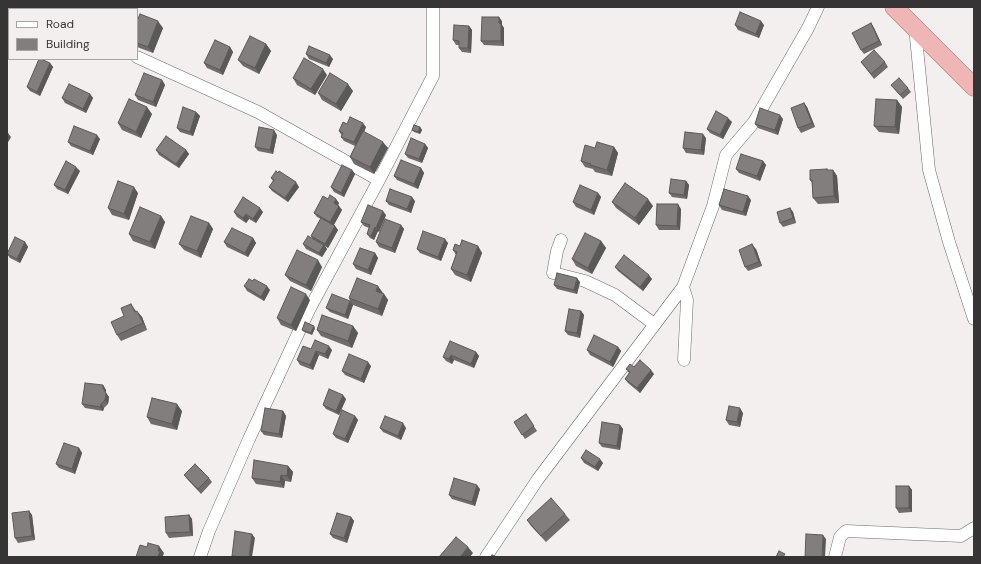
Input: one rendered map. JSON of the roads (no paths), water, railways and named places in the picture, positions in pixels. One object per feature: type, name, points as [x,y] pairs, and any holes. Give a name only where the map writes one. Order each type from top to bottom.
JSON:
[{"type":"highway","points":[[894,7],[915,26],[974,87]]},
{"type":"street","points":[[200,557],[209,531],[249,439],[309,310],[433,76],[433,7]]},
{"type":"street","points":[[486,557],[538,479],[683,287],[713,206],[726,155],[754,122],[808,28],[818,7]]},
{"type":"street","points":[[915,26],[929,170],[949,242],[974,319]]},
{"type":"street","points":[[138,57],[258,112],[379,180]]},
{"type":"street","points":[[561,240],[557,251],[553,273],[585,281],[615,294],[654,324]]},
{"type":"street","points":[[683,287],[687,300],[684,360]]},
{"type":"street","points":[[835,557],[840,536],[846,531],[961,536],[974,528]]}]
